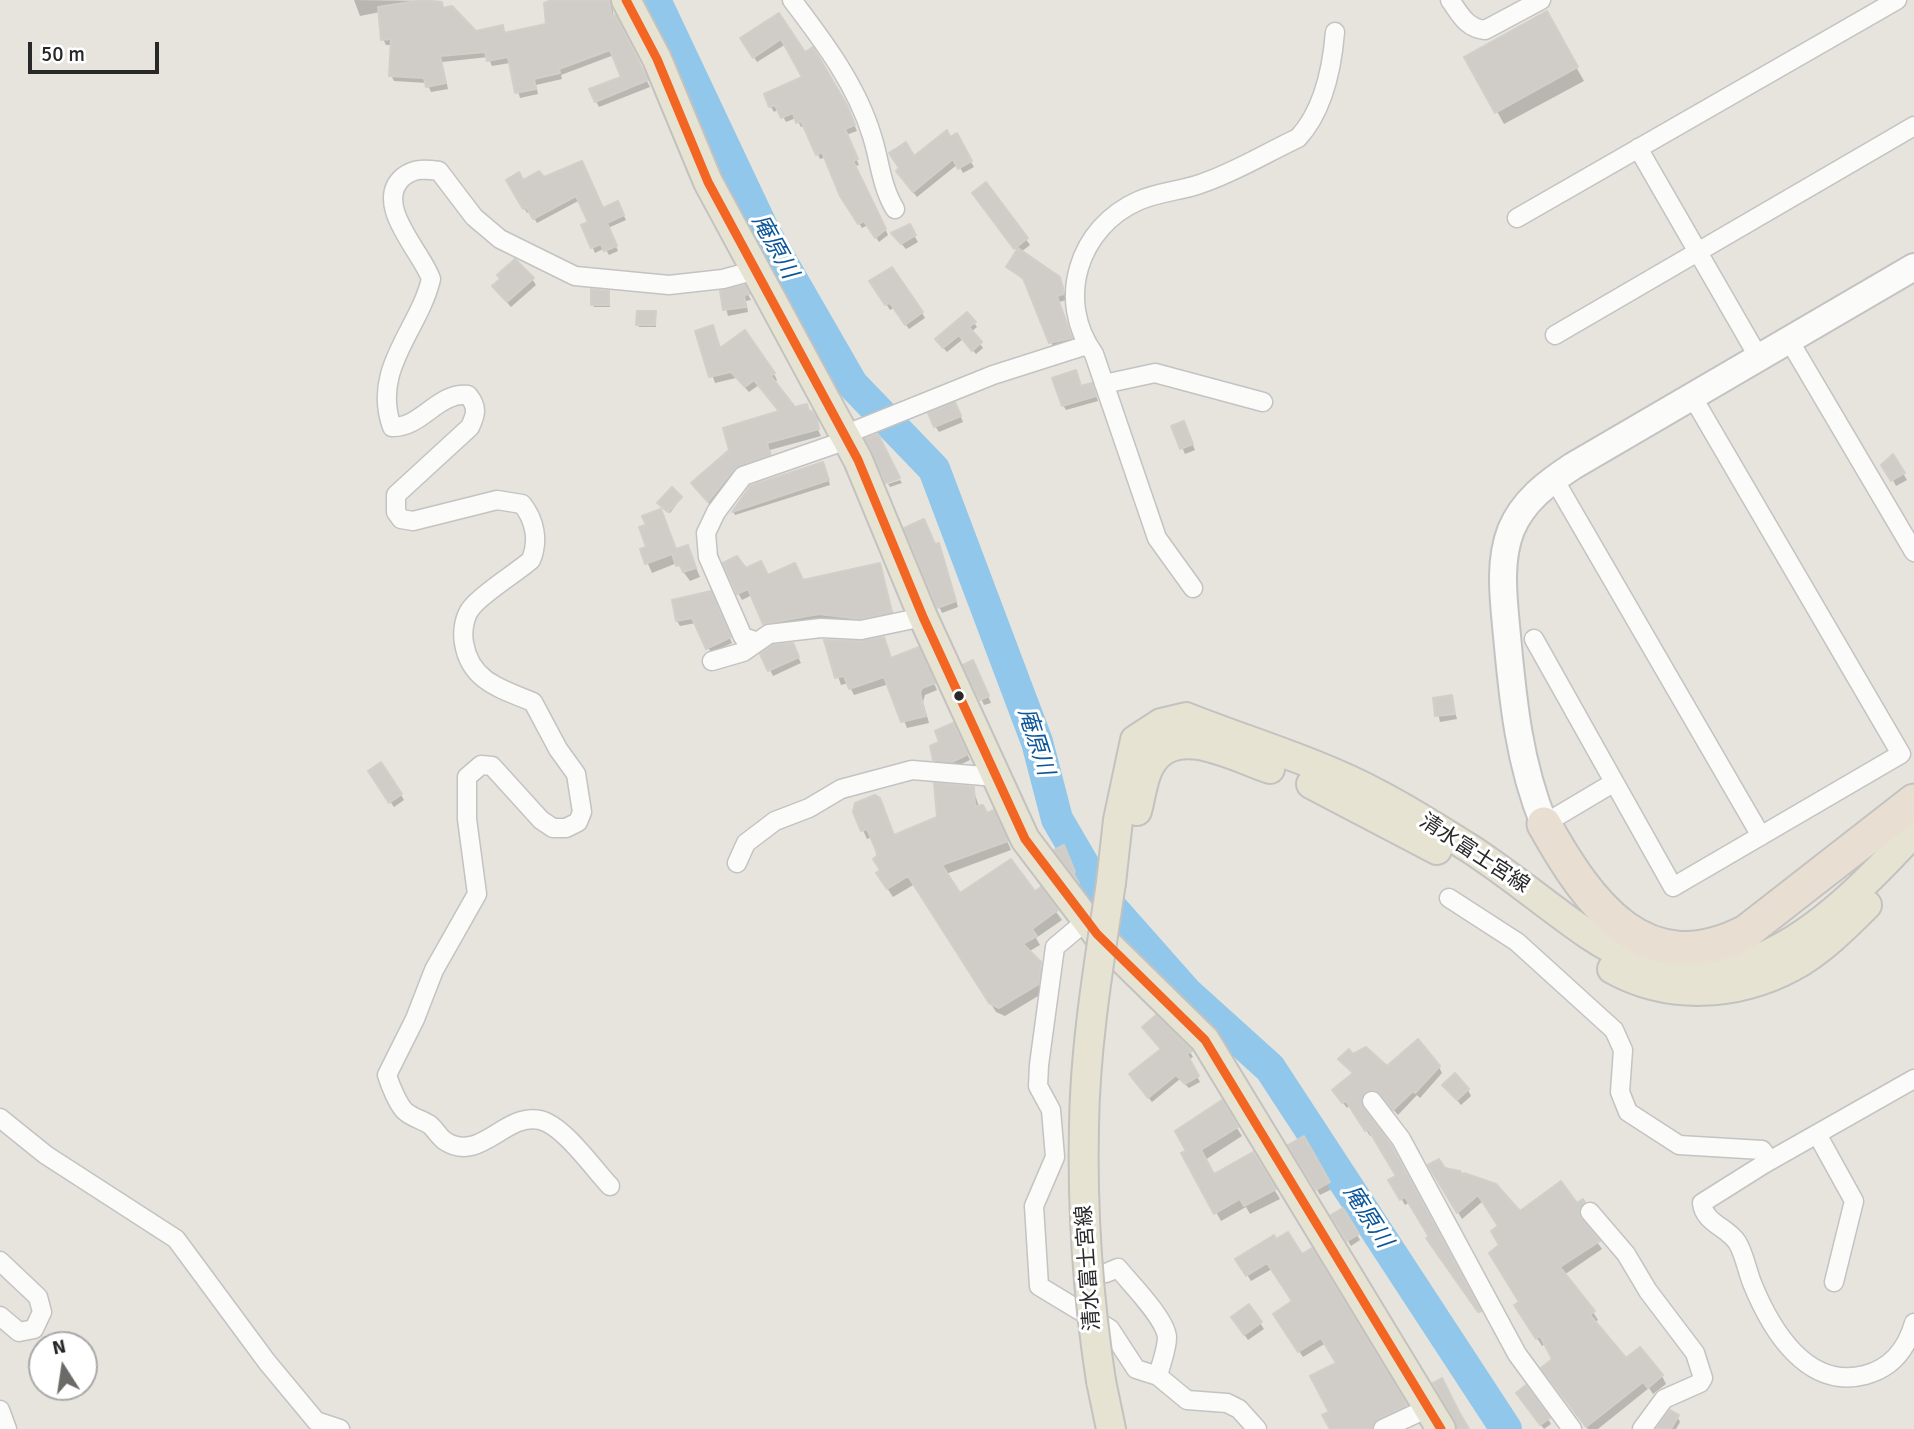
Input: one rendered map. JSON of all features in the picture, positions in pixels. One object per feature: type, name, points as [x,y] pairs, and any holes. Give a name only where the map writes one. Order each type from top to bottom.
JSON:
[{"type":"highway","points":[[1544,824],[1564,850],[1626,910],[1659,926],[1676,931],[1698,932],[1718,928],[1739,919],[1861,813],[1914,777]]},
{"type":"highway","points":[[1544,824],[1577,878],[1622,929],[1643,939],[1684,948],[1727,942],[1746,932],[1914,801]]},
{"type":"main road","points":[[626,0],[657,60],[708,182],[846,437],[922,617],[1032,851],[1086,921],[1205,1040],[1435,1418]]},
{"type":"main road","name":"清水富士宮線","points":[[1111,1429],[1101,1381],[1087,1273],[1084,1124],[1095,993],[1118,820],[1135,740],[1161,723],[1186,717],[1376,793],[1465,856],[1590,936],[1632,958],[1720,981],[1756,982],[1793,966],[1827,942],[1914,860]]},
{"type":"main road","name":"清水富士宮線","points":[[1720,981],[1784,947],[1854,893],[1914,832]]},
{"type":"street","points":[[792,0],[849,81],[872,135],[885,192],[895,209]]},
{"type":"street","points":[[1450,0],[1465,22],[1474,29],[1485,30],[1541,0]]},
{"type":"street","points":[[1517,218],[1897,0]]},
{"type":"street","points":[[1193,588],[1157,538],[1104,384],[1087,345],[1075,303],[1076,277],[1082,253],[1094,233],[1135,202],[1157,193],[1200,184],[1298,138],[1310,125],[1318,109],[1334,51],[1335,32]]},
{"type":"street","points":[[1555,335],[1914,126]]},
{"type":"street","points":[[1638,148],[1759,358]]},
{"type":"street","points":[[610,1186],[557,1129],[536,1119],[524,1119],[483,1143],[470,1146],[444,1141],[431,1126],[406,1113],[398,1104],[397,1093],[387,1075],[415,1019],[434,970],[472,908],[477,894],[467,819],[467,777],[481,765],[492,766],[541,820],[554,828],[566,828],[578,822],[582,812],[576,774],[558,750],[533,702],[492,686],[481,678],[473,669],[463,639],[464,626],[472,607],[531,560],[536,549],[528,512],[522,504],[497,500],[413,521],[401,519],[396,512],[396,495],[471,427],[476,415],[475,404],[468,395],[457,394],[404,427],[392,427],[387,414],[391,367],[431,279],[398,220],[392,203],[393,193],[400,181],[410,172],[425,169],[439,171],[474,217],[500,239],[575,276],[669,285],[723,279],[756,270]]},
{"type":"street","points":[[1613,783],[1544,824],[1528,782],[1515,722],[1503,575],[1510,532],[1520,514],[1534,495],[1554,479],[1914,267]]},
{"type":"street","points":[[1789,340],[1914,552]]},
{"type":"street","points":[[922,617],[861,630],[821,628],[785,631],[755,640],[743,638],[708,557],[706,533],[716,512],[743,476],[846,437],[993,375],[1087,345]]},
{"type":"street","points":[[1104,384],[1155,373],[1263,402]]},
{"type":"street","points":[[1534,639],[1673,887],[1901,754],[1692,396]]},
{"type":"street","points":[[1554,479],[1760,836]]},
{"type":"street","points":[[712,661],[743,652],[755,640]]},
{"type":"street","points":[[737,863],[746,843],[775,821],[809,808],[841,789],[912,770],[996,777]]},
{"type":"street","points":[[1449,898],[1517,942],[1614,1030],[1623,1050],[1620,1092],[1628,1112],[1679,1145],[1762,1150],[1770,1160]]},
{"type":"street","points":[[1086,921],[1055,947],[1039,1065],[1038,1086],[1051,1110],[1055,1157],[1034,1206],[1039,1286],[1110,1329],[1136,1369],[1158,1376],[1187,1400],[1227,1403],[1239,1409],[1257,1429]]},
{"type":"street","points":[[1914,1079],[1770,1160],[1702,1203],[1703,1211],[1737,1242],[1753,1286],[1797,1358],[1821,1374],[1849,1379],[1874,1372],[1898,1356],[1914,1322]]},
{"type":"street","points":[[1372,1101],[1401,1139],[1517,1354],[1572,1429]]},
{"type":"street","points":[[0,1118],[46,1155],[176,1238],[267,1362],[316,1420],[340,1429]]},
{"type":"street","points":[[1817,1134],[1854,1201],[1834,1282]]},
{"type":"street","points":[[1590,1212],[1626,1254],[1648,1291],[1695,1353],[1702,1370],[1703,1378],[1700,1383],[1664,1399],[1642,1429]]},
{"type":"street","points":[[0,1261],[37,1297],[42,1312],[34,1329],[19,1332],[0,1316]]},
{"type":"street","points":[[1106,1273],[1118,1268],[1162,1323],[1167,1335],[1166,1349],[1158,1376]]},
{"type":"street","points":[[0,1410],[7,1429]]},
{"type":"street","points":[[1383,1429],[1435,1418]]},
{"type":"building","points":[[423,0],[442,2],[443,8],[452,6],[476,31],[503,25],[504,33],[546,24],[544,3],[552,0],[609,0],[612,17],[615,15],[648,80],[595,102],[589,89],[621,77],[610,50],[559,69],[560,73],[534,79],[536,89],[515,93],[508,57],[487,61],[485,52],[440,56],[446,83],[426,87],[424,78],[389,76],[391,39],[381,40],[378,7]]},
{"type":"building","points":[[1547,11],[1578,67],[1495,113],[1464,57]]},
{"type":"building","points":[[779,13],[805,52],[813,47],[847,105],[855,125],[845,129],[858,159],[853,161],[886,229],[875,238],[864,221],[858,224],[840,196],[822,152],[816,155],[801,121],[796,123],[793,113],[781,118],[775,105],[769,107],[764,94],[802,77],[781,39],[753,58],[740,38]]},
{"type":"building","points":[[947,130],[950,137],[957,133],[972,161],[958,169],[953,159],[913,192],[896,171],[899,168],[889,153],[906,142],[914,156]]},
{"type":"building","points":[[582,161],[603,208],[618,201],[624,215],[607,223],[617,246],[604,251],[601,244],[591,248],[581,225],[588,222],[576,196],[533,219],[526,207],[523,209],[506,180],[519,172],[523,180],[539,171],[544,177]]},
{"type":"building","points":[[986,182],[1028,238],[1014,249],[972,193]]},
{"type":"building","points":[[910,224],[916,235],[901,244],[891,233]]},
{"type":"building","points":[[1018,248],[1060,277],[1064,294],[1057,296],[1072,338],[1049,343],[1023,278],[1006,267]]},
{"type":"building","points":[[515,259],[534,278],[507,302],[492,286],[500,279],[497,275]]},
{"type":"building","points":[[892,267],[923,312],[905,325],[890,303],[885,305],[869,281]]},
{"type":"building","points":[[745,285],[750,294],[744,295],[746,307],[723,310],[720,291]]},
{"type":"building","points":[[591,289],[609,291],[609,305],[591,305]]},
{"type":"building","points":[[637,311],[656,311],[655,325],[636,325]]},
{"type":"building","points":[[967,312],[976,322],[969,327],[982,342],[972,351],[959,335],[943,348],[935,339]]},
{"type":"building","points":[[713,325],[720,348],[745,330],[775,373],[771,376],[795,407],[807,404],[809,411],[817,418],[819,429],[767,443],[770,455],[734,469],[708,502],[691,483],[729,450],[723,428],[779,411],[754,380],[745,387],[731,372],[709,377],[695,331]]},
{"type":"building","points":[[1076,370],[1081,386],[1092,383],[1096,396],[1062,406],[1052,378]]},
{"type":"building","points":[[955,402],[961,416],[934,427],[928,413]]},
{"type":"building","points":[[1184,421],[1193,444],[1180,449],[1171,426]]},
{"type":"building","points":[[878,434],[900,478],[886,483],[865,439]]},
{"type":"building","points":[[1893,454],[1905,473],[1891,481],[1881,465]]},
{"type":"building","points":[[823,462],[829,480],[732,512],[750,486]]},
{"type":"building","points":[[672,487],[682,497],[668,512],[657,503]]},
{"type":"building","points":[[661,509],[676,549],[688,545],[696,568],[683,572],[680,565],[676,566],[672,554],[645,564],[640,549],[646,547],[639,527],[646,525],[642,516]]},
{"type":"building","points":[[924,519],[935,544],[939,543],[956,601],[937,608],[904,528]]},
{"type":"building","points":[[737,556],[746,568],[761,561],[768,575],[795,563],[803,580],[880,563],[892,612],[860,619],[819,614],[763,624],[748,589],[737,594],[723,563]]},
{"type":"building","points":[[711,591],[731,637],[706,649],[692,618],[676,621],[672,600]]},
{"type":"building","points":[[884,637],[891,658],[919,647],[935,683],[922,688],[920,693],[926,716],[901,722],[884,677],[849,689],[844,676],[835,678],[824,640],[861,641]]},
{"type":"building","points":[[793,643],[799,657],[768,671],[760,654],[773,645]]},
{"type":"building","points":[[973,660],[989,696],[980,700],[963,665]]},
{"type":"building","points":[[1452,695],[1455,714],[1435,716],[1433,698]]},
{"type":"building","points":[[953,723],[968,754],[952,762],[933,760],[930,746],[939,742],[935,731]]},
{"type":"building","points":[[381,762],[402,794],[389,803],[368,771]]},
{"type":"building","points":[[934,783],[974,787],[975,806],[983,805],[987,813],[994,810],[1008,841],[942,865],[960,893],[1011,859],[1035,891],[1041,887],[1058,910],[1032,929],[1037,936],[1023,944],[1041,962],[1039,984],[999,1008],[989,1003],[908,876],[887,889],[876,873],[880,870],[873,859],[878,855],[867,829],[861,831],[853,812],[855,803],[875,795],[880,798],[894,835],[937,817]]},
{"type":"building","points":[[1064,845],[1075,872],[1073,873],[1079,883],[1054,850]]},
{"type":"building","points":[[1156,1015],[1192,1051],[1187,1054],[1199,1076],[1185,1084],[1176,1075],[1148,1098],[1129,1074],[1161,1049],[1142,1027]]},
{"type":"building","points":[[1418,1039],[1440,1066],[1415,1093],[1413,1091],[1393,1110],[1376,1090],[1365,1092],[1361,1103],[1391,1145],[1481,1311],[1478,1312],[1426,1238],[1429,1237],[1405,1197],[1400,1200],[1388,1180],[1396,1176],[1368,1129],[1365,1131],[1346,1101],[1342,1103],[1332,1090],[1353,1073],[1338,1059],[1349,1049],[1353,1054],[1366,1047],[1387,1066]]},
{"type":"building","points":[[1455,1073],[1469,1089],[1457,1100],[1442,1085]]},
{"type":"building","points":[[1222,1100],[1238,1127],[1201,1150],[1214,1174],[1253,1152],[1276,1189],[1244,1206],[1240,1199],[1214,1214],[1181,1153],[1186,1151],[1175,1131]]},
{"type":"building","points":[[1304,1136],[1330,1182],[1316,1190],[1288,1145]]},
{"type":"building","points":[[1439,1159],[1445,1168],[1460,1171],[1465,1178],[1464,1173],[1496,1184],[1520,1211],[1561,1181],[1577,1203],[1583,1199],[1585,1202],[1579,1215],[1600,1241],[1560,1267],[1595,1311],[1590,1315],[1626,1358],[1640,1347],[1663,1375],[1648,1388],[1643,1382],[1586,1427],[1541,1368],[1552,1359],[1540,1336],[1536,1339],[1514,1305],[1519,1302],[1489,1253],[1499,1245],[1491,1231],[1498,1226],[1478,1195],[1457,1213],[1428,1165]]},
{"type":"building","points":[[1343,1208],[1359,1234],[1347,1241],[1331,1215]]},
{"type":"building","points":[[1288,1232],[1302,1254],[1312,1248],[1407,1405],[1378,1419],[1372,1429],[1330,1429],[1322,1415],[1329,1412],[1310,1376],[1336,1363],[1321,1338],[1298,1352],[1273,1314],[1292,1301],[1267,1263],[1246,1276],[1235,1259],[1274,1235],[1276,1239]]},
{"type":"building","points":[[1249,1304],[1262,1322],[1244,1335],[1231,1317]]},
{"type":"building","points":[[1442,1378],[1469,1429],[1458,1429],[1433,1383]]},
{"type":"building","points":[[1526,1385],[1550,1418],[1540,1425],[1516,1393]]},
{"type":"building","points":[[1670,1410],[1679,1415],[1671,1429],[1656,1429]]},
{"type":"waterway","name":"庵原川","points":[[655,0],[765,233],[852,384],[934,469],[1037,742],[1057,819],[1103,898],[1188,994],[1270,1068],[1506,1429]]},
{"type":"transit line","points":[[626,0],[657,59],[708,182],[858,460],[923,617],[1025,839],[1097,934],[1205,1040],[1441,1429]]}]
